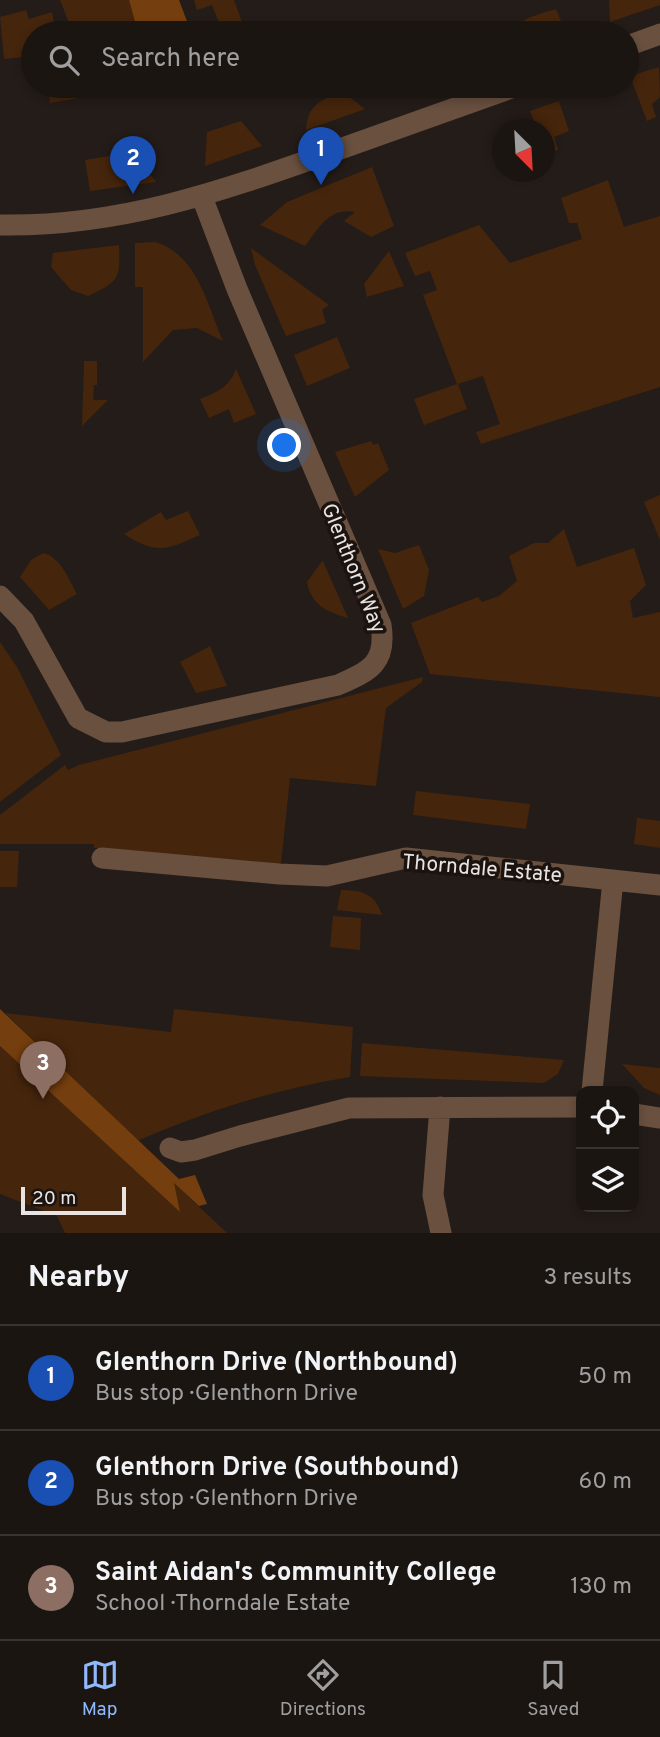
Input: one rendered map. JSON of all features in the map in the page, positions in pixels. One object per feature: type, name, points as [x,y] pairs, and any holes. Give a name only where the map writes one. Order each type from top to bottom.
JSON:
[{"type":"street","points":[[639,42],[660,34]]},
{"type":"street","points":[[0,225],[47,226],[131,215],[202,197],[483,98]]},
{"type":"street","name":"Glenthorn Way","points":[[0,596],[24,621],[78,718],[106,732],[122,732],[338,685],[365,673],[384,646],[381,625],[237,289],[202,197]]},
{"type":"street","name":"Thorndale Estate","points":[[102,858],[327,876],[406,858],[660,885]]},
{"type":"street","points":[[592,1086],[613,880]]},
{"type":"street","points":[[440,1107],[433,1195],[441,1233]]},
{"type":"street","points":[[170,1148],[181,1152],[195,1150],[349,1108],[576,1107]]},
{"type":"street","points":[[639,1115],[660,1118]]},
{"type":"shaded area","points":[[60,0],[129,0],[135,21],[68,21]]},
{"type":"shaded area","points":[[129,0],[179,0],[187,21],[135,21]]},
{"type":"shaded area","points":[[194,0],[234,0],[242,21],[218,21],[212,5],[197,10]]},
{"type":"shaded area","points":[[609,0],[660,0],[660,5],[610,21]]},
{"type":"shaded area","points":[[556,9],[561,21],[523,21]]},
{"type":"shaded area","points":[[26,10],[29,19],[52,12],[54,21],[21,21],[21,57],[4,59],[0,17]]},
{"type":"shaded area","points":[[659,67],[660,97],[652,104],[656,117],[647,121],[638,98],[639,73]]},
{"type":"shaded area","points":[[49,98],[79,98],[50,103]]},
{"type":"shaded area","points":[[351,98],[365,109],[306,130],[309,115],[323,100]]},
{"type":"shaded area","points":[[559,101],[569,131],[555,137],[555,119],[533,119],[530,111]]},
{"type":"shaded area","points":[[241,121],[262,146],[205,166],[207,132]]},
{"type":"shaded area","points":[[133,152],[156,182],[90,191],[85,160]]},
{"type":"shaded area","points":[[372,167],[394,226],[371,237],[344,221],[355,212],[346,211],[326,220],[305,246],[260,225],[287,202]]},
{"type":"shaded area","points":[[608,180],[624,227],[660,216],[660,387],[481,444],[476,432],[500,424],[483,376],[458,384],[467,409],[424,425],[414,399],[457,384],[423,295],[437,290],[430,271],[415,276],[405,253],[479,225],[510,263],[582,239],[577,223],[569,223],[561,198]]},
{"type":"shaded area","points":[[155,242],[181,257],[191,269],[206,297],[223,341],[197,328],[173,330],[143,362],[143,287],[135,287],[135,243]]},
{"type":"shaded area","points":[[119,245],[116,278],[88,296],[71,290],[51,267],[53,253]]},
{"type":"shaded area","points":[[251,248],[329,305],[322,310],[326,323],[286,336],[255,265]]},
{"type":"shaded area","points":[[389,251],[404,286],[367,297],[364,284]]},
{"type":"shaded area","points":[[337,337],[350,368],[307,386],[294,355]]},
{"type":"shaded area","points":[[84,361],[97,361],[97,385],[94,385],[93,400],[108,400],[82,426]]},
{"type":"shaded area","points":[[236,369],[256,414],[234,423],[229,409],[209,418],[200,399],[222,388]]},
{"type":"shaded area","points":[[371,441],[373,445],[378,443],[389,470],[355,497],[335,452]]},
{"type":"shaded area","points":[[660,495],[660,540],[644,502]]},
{"type":"shaded area","points":[[188,511],[200,535],[179,544],[154,548],[124,534],[161,512],[166,520]]},
{"type":"shaded area","points":[[564,529],[577,567],[634,548],[646,585],[630,601],[633,618],[660,612],[660,697],[430,674],[411,623],[478,597],[482,602],[499,596],[517,581],[509,556],[534,543],[548,543]]},
{"type":"shaded area","points":[[419,545],[429,570],[424,596],[403,609],[378,549],[395,553]]},
{"type":"shaded area","points":[[43,553],[60,564],[77,594],[49,610],[20,577],[31,560]]},
{"type":"shaded area","points":[[322,561],[348,618],[321,606],[309,590],[307,582]]},
{"type":"shaded area","points":[[0,642],[17,667],[61,755],[0,802]]},
{"type":"shaded area","points":[[210,646],[227,686],[196,693],[180,662]]},
{"type":"shaded area","points":[[423,677],[422,682],[386,708],[376,786],[290,778],[281,864],[94,848],[94,844],[0,844],[0,815],[65,765],[68,770]]},
{"type":"shaded area","points":[[416,791],[530,804],[526,829],[413,815]]},
{"type":"shaded area","points":[[637,818],[660,821],[660,848],[634,844]]},
{"type":"shaded area","points":[[0,851],[19,851],[17,887],[0,887]]},
{"type":"shaded area","points":[[341,890],[355,891],[372,898],[382,915],[337,910]]},
{"type":"shaded area","points":[[333,916],[361,918],[360,950],[330,947]]},
{"type":"shaded area","points":[[0,1009],[179,1179],[195,1175],[207,1204],[199,1206],[174,1183],[180,1212],[0,1046]]},
{"type":"shaded area","points":[[174,1009],[353,1027],[350,1077],[242,1102],[137,1141],[5,1013],[171,1032]]},
{"type":"shaded area","points":[[362,1043],[564,1060],[558,1074],[544,1083],[360,1076]]},
{"type":"shaded area","points":[[0,1046],[179,1211],[173,1182],[227,1233],[65,1233],[57,1216],[0,1194]]},
{"type":"shaded area","points":[[622,1064],[660,1068],[660,1095],[644,1088]]},
{"type":"place","name":"Glenthorn Drive (Northbound)","points":[[321,185]]},
{"type":"place","name":"Glenthorn Drive (Southbound)","points":[[133,194]]},
{"type":"place","name":"Saint Aidan's Community College","points":[[43,1099]]}]
